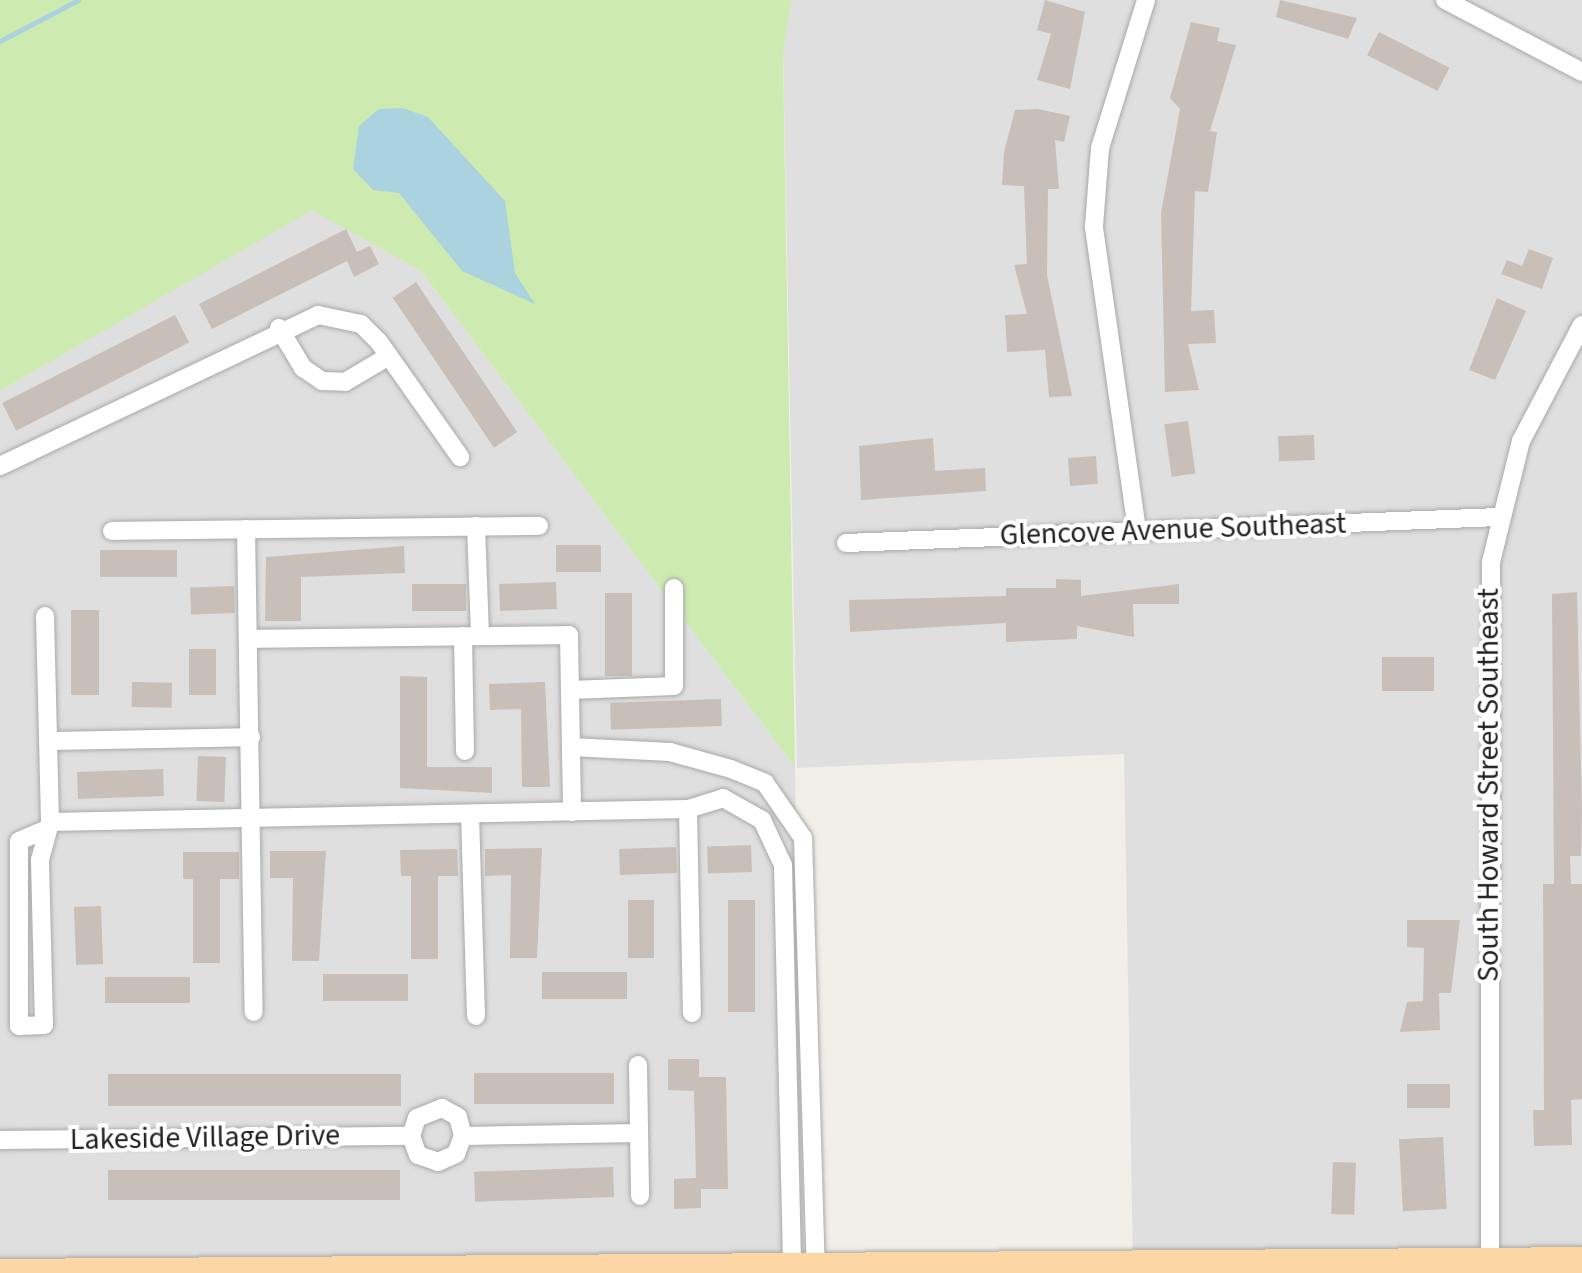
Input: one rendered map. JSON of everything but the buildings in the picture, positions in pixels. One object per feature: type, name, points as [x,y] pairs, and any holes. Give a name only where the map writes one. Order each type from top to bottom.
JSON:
[{"type":"main road","points":[[0,1273],[652,1269],[804,1264],[1127,1268],[1582,1261]]},
{"type":"street","points":[[1137,530],[1094,226],[1100,148],[1146,0]]},
{"type":"street","points":[[1445,0],[1582,72]]},
{"type":"street","points":[[0,466],[35,457],[280,328],[342,317],[362,324],[390,356],[460,458]]},
{"type":"street","name":"South Howard Street Southeast","points":[[1490,1263],[1488,612],[1500,517],[1520,441],[1582,325]]},
{"type":"street","points":[[280,328],[302,368],[322,381],[345,382],[390,356]]},
{"type":"street","name":"Glencove Avenue Southeast","points":[[846,544],[1500,517]]},
{"type":"street","points":[[465,751],[476,526]]},
{"type":"street","points":[[112,531],[538,526]]},
{"type":"street","points":[[246,528],[254,1012]]},
{"type":"street","points":[[570,690],[674,686],[674,588]]},
{"type":"street","points":[[19,1026],[44,1025],[48,741],[44,616]]},
{"type":"street","points":[[249,638],[569,635],[572,812]]},
{"type":"street","points":[[48,741],[252,737]]},
{"type":"street","points":[[571,747],[670,752],[731,768],[765,783],[803,838],[804,1264]]},
{"type":"street","points":[[724,798],[731,768]]},
{"type":"street","points":[[48,825],[253,817],[688,810],[724,798],[762,820],[783,865],[804,1264]]},
{"type":"street","points":[[688,810],[692,1012]]},
{"type":"street","points":[[470,814],[476,1016]]},
{"type":"street","points":[[638,1065],[640,1196]]},
{"type":"street","points":[[434,1108],[458,1117],[463,1136],[456,1154],[438,1162],[418,1154],[411,1136],[434,1108]]},
{"type":"street","points":[[463,1136],[639,1134]]},
{"type":"street","name":"Lakeside Village Drive","points":[[0,1140],[411,1136]]},
{"type":"shaded area","points":[[782,0],[1582,0],[1582,1273],[1133,1264],[1124,754],[797,768]]},
{"type":"shaded area","points":[[312,209],[421,271],[795,767],[804,1261],[0,1273],[0,391]]},
{"type":"green space","points":[[0,0],[791,0],[783,54],[795,767],[421,271],[312,210],[0,391]]},
{"type":"water","points":[[402,108],[428,117],[505,201],[515,273],[535,304],[462,271],[399,193],[373,190],[353,169],[359,126],[379,109]]},
{"type":"waterway","points":[[0,41],[78,0]]}]
